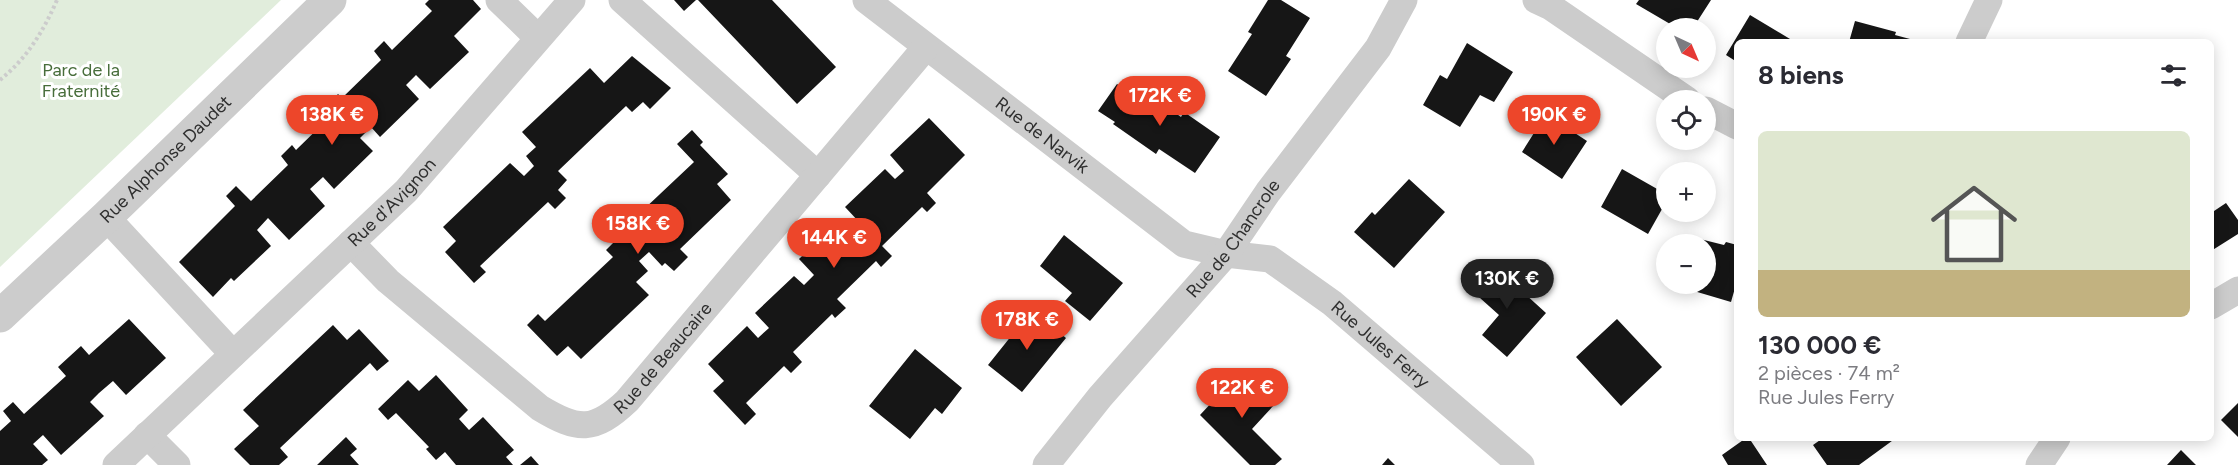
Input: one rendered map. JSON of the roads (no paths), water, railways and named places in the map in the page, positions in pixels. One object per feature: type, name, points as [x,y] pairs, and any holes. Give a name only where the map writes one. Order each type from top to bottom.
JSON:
[{"type":"street","name":"Rue Alphonse Daudet","points":[[0,316],[106,217],[330,0]]},
{"type":"street","points":[[499,0],[538,38]]},
{"type":"street","name":"Rue d'Avignon","points":[[116,465],[406,191],[572,0]]},
{"type":"street","points":[[622,0],[818,175]]},
{"type":"street","name":"Rue de Narvik","points":[[866,0],[1184,244],[1226,254]]},
{"type":"street","name":"Rue de Chancrole","points":[[1046,465],[1100,397],[1226,254],[1268,192],[1378,48],[1404,0]]},
{"type":"street","points":[[1536,0],[1551,7],[1672,90]]},
{"type":"street","points":[[1970,39],[1989,0]]},
{"type":"street","name":"Rue de Beaucaire","points":[[351,243],[388,281],[540,408],[563,422],[578,425],[594,424],[612,416],[627,401],[926,46]]},
{"type":"street","points":[[1716,115],[1734,124]]},
{"type":"street","points":[[106,217],[233,354]]},
{"type":"street","name":"Rue Jules Ferry","points":[[1226,254],[1270,259],[1332,303],[1521,465]]},
{"type":"street","points":[[2214,304],[2238,290]]},
{"type":"street","points":[[147,435],[177,465]]},
{"type":"street","points":[[2039,465],[2055,441]]},
{"type":"park label","name":"Parc de la Fraternité","points":[[81,80]]}]
